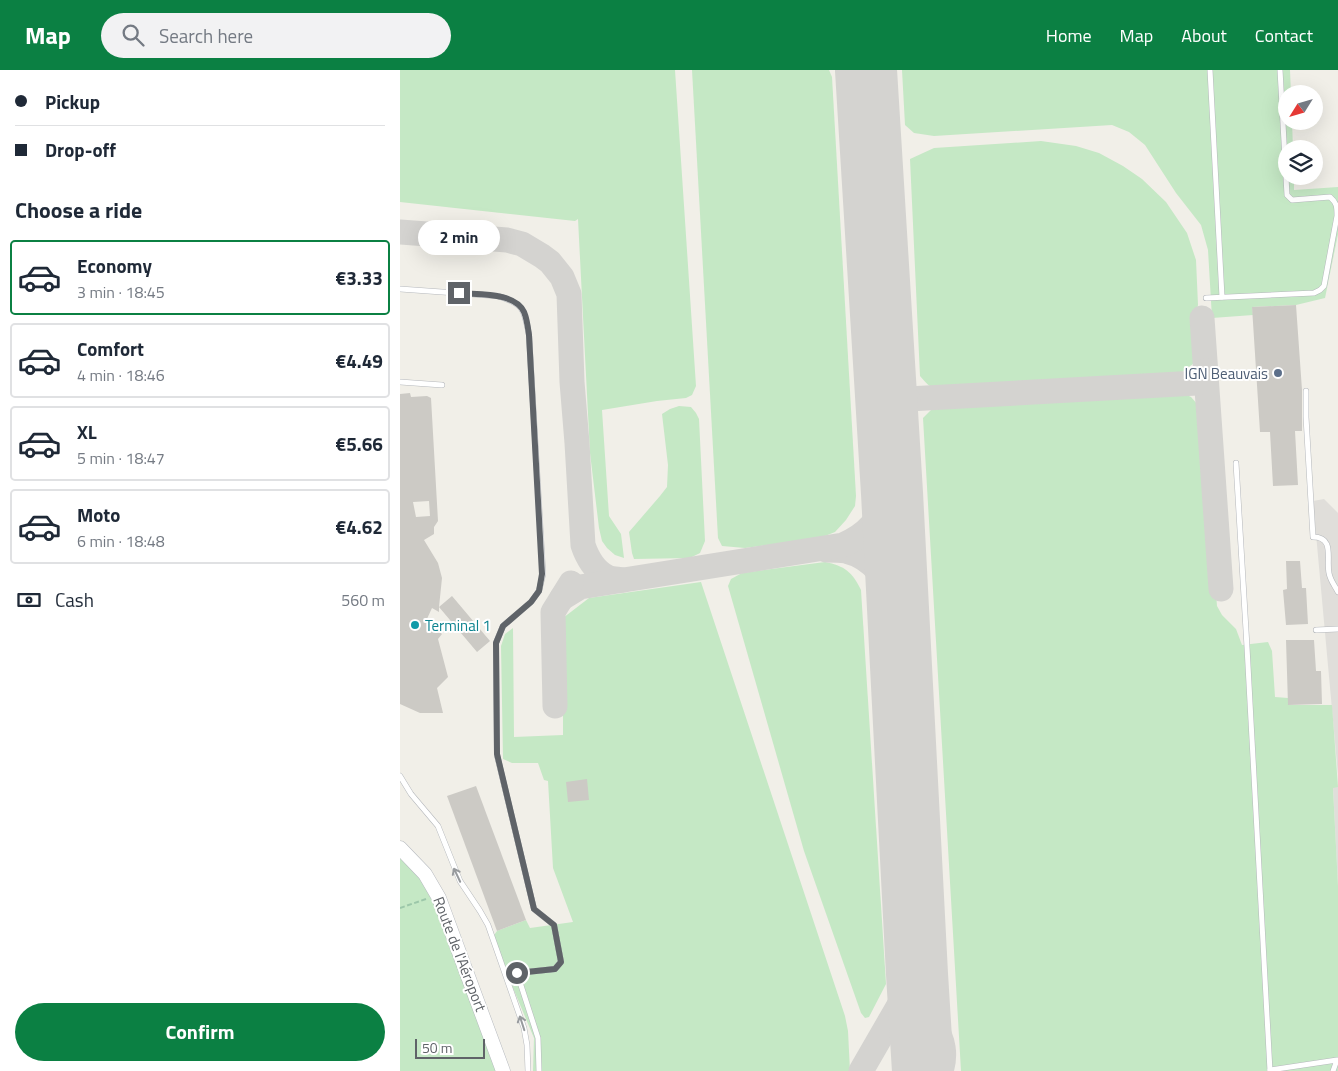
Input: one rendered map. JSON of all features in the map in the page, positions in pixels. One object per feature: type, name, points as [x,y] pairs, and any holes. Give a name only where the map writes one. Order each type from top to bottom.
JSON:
[{"type":"street","name":"Route de l'Aéroport","points":[[400,848],[425,874],[440,898],[504,1071]]},
{"type":"lane","points":[[1210,70],[1222,297]]},
{"type":"lane","points":[[1206,298],[1314,292],[1324,286],[1338,216],[1337,206],[1330,197],[1292,200],[1287,195],[1280,70]]},
{"type":"lane","points":[[400,289],[498,296],[510,300],[520,305],[525,313],[529,335],[542,574],[539,591],[531,602],[503,626],[496,643],[497,754],[534,909],[554,925],[561,962],[555,969],[517,973],[538,1038],[538,1071]]},
{"type":"lane","points":[[400,382],[442,385]]},
{"type":"lane","points":[[1306,391],[1313,537],[1323,539],[1327,544],[1329,574],[1338,592]]},
{"type":"lane","points":[[1236,463],[1270,1071],[1337,1061],[1334,1071]]},
{"type":"lane","points":[[1316,630],[1338,629]]},
{"type":"lane","points":[[400,776],[416,800],[438,826],[460,881],[488,925],[524,1028],[528,1071]]},
{"type":"path","points":[[400,908],[428,898]]},
{"type":"shaded area","points":[[1324,499],[1338,513],[1338,775],[1313,501]]},
{"type":"shaded area","points":[[1333,787],[1338,787],[1338,886]]},
{"type":"green space","points":[[400,70],[675,70],[696,386],[692,395],[686,398],[602,410],[609,516],[621,534],[624,558],[615,555],[607,548],[602,541],[599,528],[590,453],[578,219],[575,221],[400,202]]},
{"type":"green space","points":[[692,70],[829,70],[832,77],[856,496],[855,506],[846,520],[835,532],[820,538],[745,548],[722,546],[718,538]]},
{"type":"green space","points":[[902,70],[1290,70],[1291,85],[1278,85],[1278,130],[1292,130],[1293,140],[1278,140],[1278,185],[1294,185],[1294,190],[1338,187],[1338,234],[1325,298],[1296,305],[1252,307],[1253,315],[1212,318],[1208,250],[1201,225],[1176,193],[1145,145],[1129,132],[1112,125],[934,136],[914,133],[905,125]]},
{"type":"green space","points":[[1041,141],[1076,146],[1099,153],[1123,166],[1142,179],[1166,202],[1187,233],[1196,260],[1198,305],[1195,319],[1197,361],[1182,372],[1161,377],[954,390],[931,387],[920,376],[910,159],[934,148]]},
{"type":"green space","points":[[1181,392],[1191,397],[1199,406],[1206,460],[1217,606],[1222,615],[1236,629],[1242,645],[1268,642],[1272,651],[1275,697],[1288,698],[1288,705],[1332,705],[1338,787],[1333,788],[1338,886],[1338,1071],[961,1071],[923,418],[931,410],[947,405]]},
{"type":"green space","points":[[679,406],[691,407],[699,419],[705,541],[700,553],[690,558],[634,559],[629,532],[667,487],[668,465],[662,414]]},
{"type":"green space","points":[[825,562],[843,568],[851,574],[861,590],[886,984],[869,1017],[865,1018],[861,1013],[804,851],[728,586],[731,579],[742,573]]},
{"type":"green space","points":[[701,582],[845,1016],[848,1031],[850,1071],[533,1071],[534,1038],[492,938],[497,931],[526,920],[530,928],[573,922],[553,868],[548,781],[544,780],[538,763],[512,763],[503,759],[501,646],[505,634],[513,628],[514,737],[563,735],[563,618],[589,598]]},
{"type":"green space","points":[[400,856],[421,878],[440,914],[498,1071],[400,1071]]},
{"type":"building","name":"IGN Beauvais","points":[[1296,305],[1302,390],[1302,431],[1295,431],[1298,485],[1273,486],[1270,432],[1260,432],[1252,307]]},
{"type":"building","points":[[410,393],[411,397],[427,396],[431,398],[438,521],[434,527],[434,534],[424,540],[438,563],[442,578],[439,612],[432,608],[426,621],[442,634],[438,639],[448,677],[437,688],[443,713],[420,713],[400,704],[400,394]],"holes":[[[429,501],[430,516],[416,517],[413,502]]]},
{"type":"building","points":[[1286,561],[1300,561],[1302,588],[1306,588],[1308,624],[1286,625],[1283,590],[1287,589]]},
{"type":"building","points":[[452,596],[490,641],[477,652],[439,607]]},
{"type":"building","points":[[1286,640],[1314,640],[1316,671],[1321,671],[1322,704],[1288,705]]},
{"type":"building","points":[[587,779],[589,800],[568,802],[566,782]]},
{"type":"building","points":[[476,786],[526,920],[497,931],[447,796]]},
{"type":"taxiway","points":[[400,232],[507,240],[522,244],[550,262],[562,277],[569,294],[572,382],[583,545],[589,559],[599,571],[609,578],[623,580]]},
{"type":"taxiway","points":[[1202,318],[1221,589]]},
{"type":"taxiway","points":[[885,382],[898,395],[908,399],[1197,383],[1206,371]]},
{"type":"taxiway","points":[[887,416],[899,404],[908,399]]},
{"type":"taxiway","points":[[562,598],[580,587],[843,545],[853,540],[873,524],[892,493]]},
{"type":"taxiway","points":[[826,550],[846,551],[865,559],[884,579],[898,606]]},
{"type":"taxiway","points":[[555,706],[553,612],[571,583]]},
{"type":"taxiway","points":[[861,1071],[917,974]]},
{"type":"taxiway","points":[[920,1017],[934,1027],[942,1042],[944,1054],[941,1071]]},
{"type":"runway","points":[[866,70],[892,493],[923,1071]]},
{"type":"place","name":"IGN Beauvais","points":[[1278,373]]},
{"type":"place","name":"Terminal 1","points":[[415,625]]},
{"type":"route","points":[[459,293],[498,296],[520,305],[525,313],[529,335],[542,574],[539,591],[531,602],[503,626],[496,643],[497,754],[534,909],[554,925],[561,962],[555,969],[517,973]]}]
